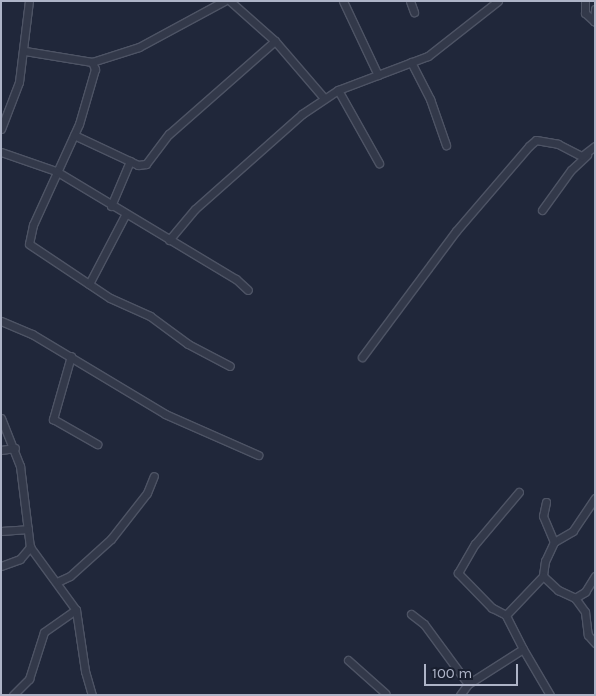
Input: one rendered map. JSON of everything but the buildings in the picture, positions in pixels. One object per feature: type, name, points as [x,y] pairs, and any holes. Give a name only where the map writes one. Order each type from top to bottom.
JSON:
[{"type":"street","points":[[1,129],[19,82],[25,51],[29,1]]},
{"type":"street","points":[[25,51],[92,62],[138,47],[224,1]]},
{"type":"street","points":[[230,1],[275,41],[324,98]]},
{"type":"street","points":[[343,1],[378,75]]},
{"type":"street","points":[[410,1],[414,12]]},
{"type":"street","points":[[169,240],[195,209],[324,98],[338,90],[412,62],[451,41],[498,1]]},
{"type":"street","points":[[585,1],[585,13],[594,22]]},
{"type":"street","points":[[594,22],[595,9]]},
{"type":"street","points":[[74,135],[138,165],[146,164],[169,134],[275,41]]},
{"type":"street","points":[[92,62],[95,69],[74,135],[56,171],[31,232],[29,244],[110,298],[150,316],[188,344],[230,366]]},
{"type":"street","points":[[412,62],[430,99],[446,145]]},
{"type":"street","points":[[338,90],[379,163]]},
{"type":"street","points":[[362,357],[456,231],[529,146],[536,140],[558,144],[582,156],[592,148]]},
{"type":"street","points":[[542,210],[570,170],[592,148]]},
{"type":"street","points":[[1,152],[56,171],[124,215],[236,279],[248,290]]},
{"type":"street","points":[[111,206],[130,161]]},
{"type":"street","points":[[89,284],[124,215]]},
{"type":"street","points":[[1,321],[71,356],[165,414],[258,455]]},
{"type":"street","points":[[71,356],[53,419],[97,444]]},
{"type":"street","points":[[1,418],[15,448],[28,511],[30,547],[76,610],[85,671],[92,695]]},
{"type":"street","points":[[1,450],[15,448]]},
{"type":"street","points":[[57,582],[70,576],[111,540],[147,493],[154,476]]},
{"type":"street","points":[[519,492],[475,544],[458,573],[492,608],[506,615],[550,695]]},
{"type":"street","points":[[506,615],[543,576],[545,562],[554,542],[573,531],[595,498]]},
{"type":"street","points":[[546,502],[543,516],[554,542]]},
{"type":"street","points":[[1,531],[28,529]]},
{"type":"street","points":[[1,566],[20,560],[30,547]]},
{"type":"street","points":[[543,576],[558,590],[575,598],[585,612],[588,635],[595,643]]},
{"type":"street","points":[[575,598],[585,592],[595,576]]},
{"type":"street","points":[[13,695],[29,679],[44,632],[76,610]]},
{"type":"street","points":[[411,614],[424,624],[468,684]]},
{"type":"street","points":[[460,695],[468,684],[523,649]]},
{"type":"street","points":[[348,660],[385,694]]}]
